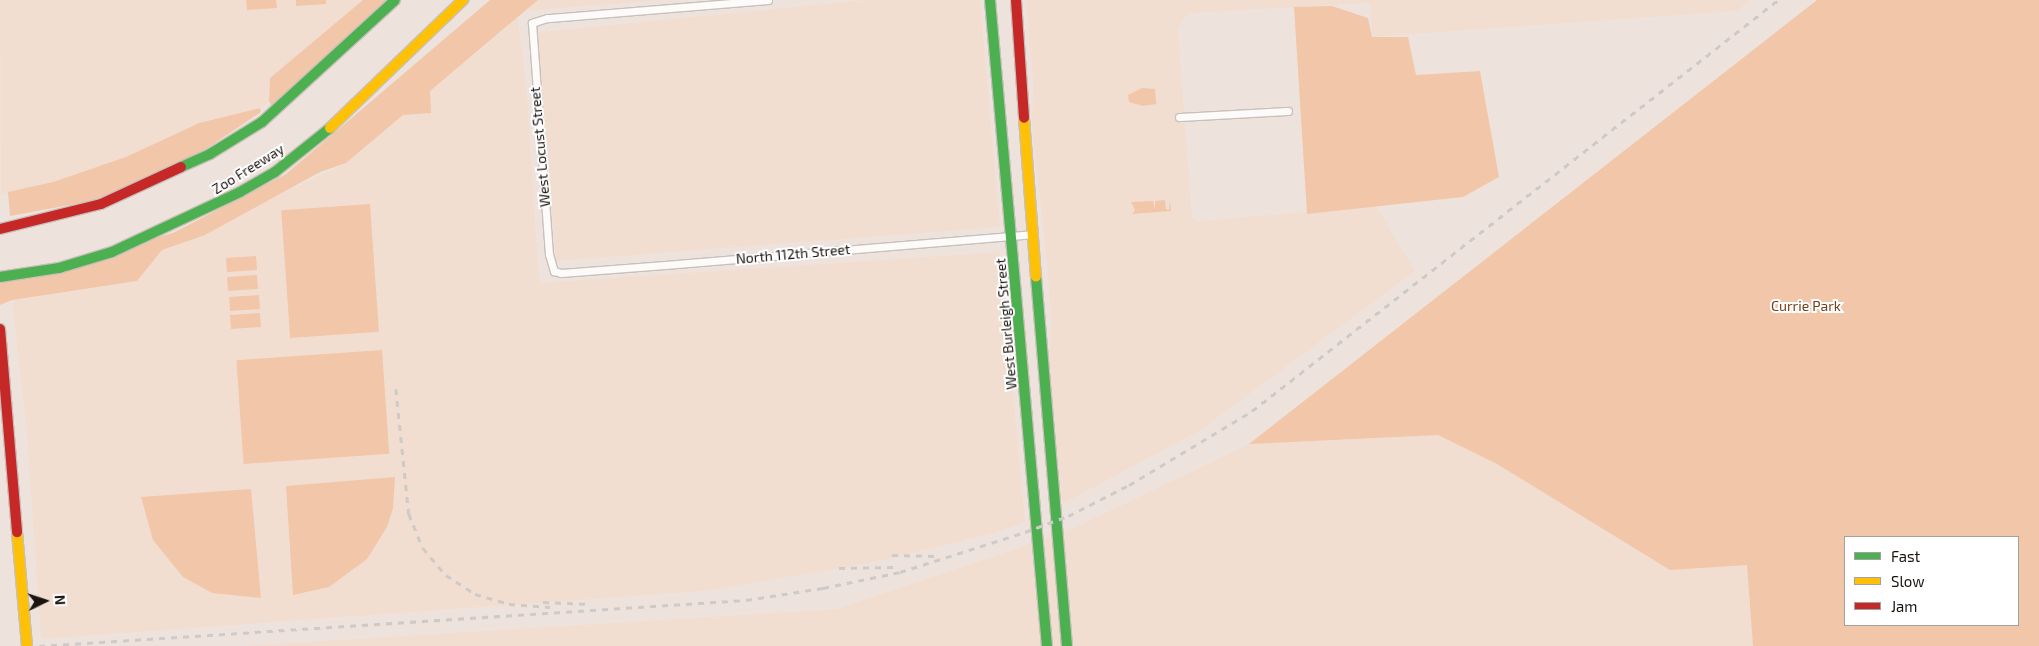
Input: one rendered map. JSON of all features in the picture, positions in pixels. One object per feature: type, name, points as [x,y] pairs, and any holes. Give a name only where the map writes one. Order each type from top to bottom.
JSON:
[{"type":"main road","points":[[0,229],[102,204],[210,154],[262,122],[395,0]]},
{"type":"main road","name":"Zoo Freeway","points":[[0,277],[59,268],[112,252],[197,215],[254,184],[336,123],[463,0]]},
{"type":"main road","name":"West Burleigh Street","points":[[990,0],[1047,646]]},
{"type":"main road","points":[[1016,0],[1032,234],[1067,646]]},
{"type":"main road","points":[[0,329],[27,646]]},
{"type":"street","name":"West Locust Street","points":[[554,270],[548,244],[532,24],[547,18],[768,0]]},
{"type":"street","points":[[1179,117],[1288,111]]},
{"type":"street","name":"North 112th Street","points":[[554,270],[561,273],[1032,234]]},
{"type":"shaded area","points":[[0,0],[363,0],[270,78],[269,102],[260,108],[199,123],[126,157],[53,182],[1,194]]},
{"type":"shaded area","points":[[538,0],[660,0],[525,11]]},
{"type":"shaded area","points":[[866,0],[980,0],[1000,227],[556,261],[537,32]]},
{"type":"shaded area","points":[[1026,0],[1751,0],[1737,11],[1372,37],[1370,3],[1193,13],[1184,17],[1178,30],[1192,217],[1198,221],[1376,206],[1415,271],[1199,431],[1062,504],[1049,360],[1051,325],[1047,262],[1032,127],[1033,83]]},
{"type":"shaded area","points":[[518,18],[528,105],[539,283],[1000,252],[1025,522],[987,535],[865,564],[704,591],[41,639],[27,434],[12,300],[137,281],[161,250],[346,163],[403,115],[430,113],[430,91]]},
{"type":"shaded area","points":[[1438,435],[1497,464],[1670,570],[1748,564],[1753,646],[243,646],[837,609],[1068,531],[1249,444]]},
{"type":"green space","points":[[246,0],[276,0],[277,8],[247,10]]},
{"type":"green space","points":[[296,0],[326,0],[326,4],[296,6]]},
{"type":"green space","points":[[363,0],[388,0],[273,107],[269,102],[270,78]]},
{"type":"green space","points":[[490,0],[538,0],[430,91],[431,113],[403,115],[346,163],[320,172],[205,235],[162,250],[137,281],[12,300],[0,305],[0,281],[173,233],[286,174]]},
{"type":"green space","name":"Currie Park","points":[[1817,0],[2039,0],[2039,646],[1753,646],[1747,565],[1670,570],[1497,464],[1438,435],[1249,444]]},
{"type":"green space","points":[[1332,6],[1368,18],[1372,37],[1408,37],[1416,75],[1480,71],[1499,177],[1463,197],[1307,214],[1294,7]]},
{"type":"green space","points":[[1142,88],[1155,89],[1156,104],[1143,106],[1129,102],[1128,95]]},
{"type":"green space","points":[[260,108],[261,112],[188,161],[91,201],[10,216],[8,192],[53,182],[126,157],[199,123]]},
{"type":"green space","points":[[1165,200],[1166,209],[1169,210],[1170,200],[1171,211],[1132,214],[1135,210],[1131,202],[1153,201],[1155,210],[1155,201]]},
{"type":"green space","points":[[370,204],[379,332],[290,338],[281,210]]},
{"type":"green space","points":[[256,256],[257,270],[227,272],[226,258]]},
{"type":"green space","points":[[257,275],[258,289],[228,291],[227,277]]},
{"type":"green space","points":[[259,295],[260,309],[230,311],[229,297]]},
{"type":"green space","points":[[260,313],[261,327],[231,329],[230,315]]},
{"type":"green space","points":[[382,350],[389,454],[244,464],[236,360]]},
{"type":"green space","points":[[395,477],[393,508],[387,527],[367,559],[329,587],[293,595],[286,486]]},
{"type":"green space","points":[[251,489],[261,598],[212,593],[183,577],[153,540],[141,497]]},
{"type":"railway","points":[[39,646],[746,600],[823,588],[900,572],[1025,532],[1068,516],[1129,485],[1252,411],[1778,0]]},
{"type":"railway","points":[[396,389],[409,514],[423,548],[446,575],[475,594],[509,604],[550,607]]},
{"type":"railway","points":[[892,555],[937,556]]},
{"type":"railway","points":[[839,568],[894,567]]},
{"type":"railway","points":[[543,602],[591,604]]},
{"type":"traffic: fast","points":[[181,167],[210,154],[262,122],[395,0]]},
{"type":"traffic: fast","points":[[990,0],[1047,646]]},
{"type":"traffic: fast","points":[[0,277],[59,268],[112,252],[240,192],[275,172],[330,128]]},
{"type":"traffic: fast","points":[[1036,277],[1067,646]]},
{"type":"traffic: slow","points":[[330,128],[463,0]]},
{"type":"traffic: slow","points":[[1024,118],[1036,277]]},
{"type":"traffic: slow","points":[[17,532],[27,646]]},
{"type":"traffic: jam","points":[[1016,0],[1024,118]]},
{"type":"traffic: jam","points":[[0,229],[101,204],[181,167]]},
{"type":"traffic: jam","points":[[0,329],[17,532]]}]
